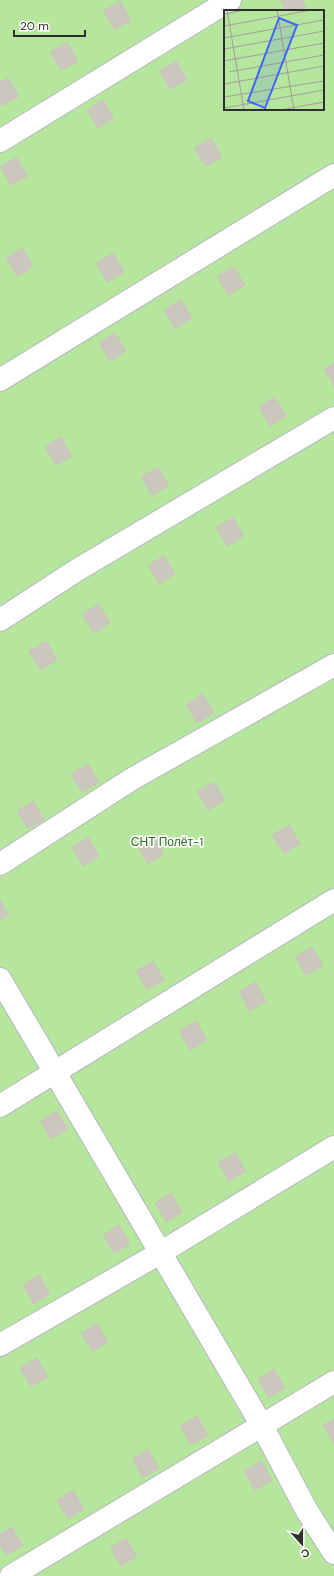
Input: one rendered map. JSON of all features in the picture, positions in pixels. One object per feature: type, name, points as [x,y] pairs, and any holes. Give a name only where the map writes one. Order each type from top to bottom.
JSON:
[{"type":"lane","points":[[0,141],[230,0]]},
{"type":"lane","points":[[0,380],[334,175]]},
{"type":"lane","points":[[0,620],[84,566],[334,418]]},
{"type":"lane","points":[[0,864],[132,780],[334,665]]},
{"type":"lane","points":[[0,1106],[334,900]]},
{"type":"lane","points":[[0,979],[261,1424],[307,1511],[334,1554]]},
{"type":"lane","points":[[0,1345],[160,1253],[334,1146]]},
{"type":"lane","points":[[11,1576],[261,1424],[334,1382]]},
{"type":"green space","name":"СНТ Полёт-1","points":[[0,0],[334,0],[334,1576],[0,1576]]},
{"type":"building","points":[[280,0],[302,0],[306,7],[301,10],[285,10]]},
{"type":"building","points":[[120,1],[131,20],[115,30],[103,11]]},
{"type":"building","points":[[67,42],[78,61],[61,70],[50,52]]},
{"type":"building","points":[[176,61],[187,80],[170,89],[159,71]]},
{"type":"building","points":[[8,78],[19,96],[2,106],[0,102],[0,82]]},
{"type":"building","points":[[103,100],[114,118],[98,128],[87,110]]},
{"type":"building","points":[[211,138],[222,157],[206,166],[194,148]]},
{"type":"building","points":[[16,157],[28,176],[11,185],[0,167]]},
{"type":"building","points":[[22,248],[33,266],[17,276],[6,258]]},
{"type":"building","points":[[113,253],[124,272],[107,282],[96,263]]},
{"type":"building","points":[[234,267],[245,285],[228,295],[217,276]]},
{"type":"building","points":[[181,300],[192,318],[175,329],[164,310]]},
{"type":"building","points":[[115,333],[126,351],[110,361],[99,343]]},
{"type":"building","points":[[334,363],[334,386],[324,369]]},
{"type":"building","points":[[275,397],[286,416],[270,426],[259,407]]},
{"type":"building","points":[[61,437],[72,456],[56,465],[45,447]]},
{"type":"building","points":[[158,467],[169,486],[152,495],[141,477]]},
{"type":"building","points":[[233,518],[244,536],[227,546],[216,527]]},
{"type":"building","points":[[164,556],[175,574],[159,584],[148,565]]},
{"type":"building","points":[[99,604],[110,623],[94,633],[82,614]]},
{"type":"building","points":[[46,641],[57,660],[40,670],[29,651]]},
{"type":"building","points":[[203,694],[214,713],[197,723],[186,704]]},
{"type":"building","points":[[88,764],[99,782],[82,792],[71,774]]},
{"type":"building","points":[[214,782],[225,800],[208,810],[197,791]]},
{"type":"building","points":[[33,801],[44,820],[28,829],[17,811]]},
{"type":"building","points":[[289,825],[300,844],[284,853],[272,835]]},
{"type":"building","points":[[153,836],[164,854],[148,864],[137,845]]},
{"type":"building","points":[[88,837],[99,856],[83,866],[72,847]]},
{"type":"building","points":[[0,900],[9,915],[0,920]]},
{"type":"building","points":[[312,947],[323,966],[306,975],[295,957]]},
{"type":"building","points":[[153,961],[164,980],[147,990],[136,971]]},
{"type":"building","points":[[255,982],[266,1001],[250,1011],[239,992]]},
{"type":"building","points":[[196,1021],[207,1040],[190,1050],[179,1031]]},
{"type":"building","points":[[57,1111],[68,1129],[51,1139],[40,1121]]},
{"type":"building","points":[[235,1153],[246,1171],[229,1181],[218,1162]]},
{"type":"building","points":[[171,1193],[182,1212],[166,1222],[155,1203]]},
{"type":"building","points":[[119,1225],[130,1244],[114,1253],[103,1235]]},
{"type":"building","points":[[39,1275],[50,1294],[34,1304],[23,1285]]},
{"type":"building","points":[[97,1323],[108,1342],[92,1351],[81,1333]]},
{"type":"building","points":[[37,1358],[48,1377],[31,1386],[20,1368]]},
{"type":"building","points":[[274,1369],[285,1388],[269,1398],[258,1379]]},
{"type":"building","points":[[197,1416],[208,1435],[191,1445],[180,1426]]},
{"type":"building","points":[[334,1419],[334,1444],[323,1425]]},
{"type":"building","points":[[148,1449],[159,1468],[143,1478],[132,1459]]},
{"type":"building","points":[[261,1461],[272,1480],[255,1490],[244,1471]]},
{"type":"building","points":[[73,1490],[84,1509],[68,1519],[57,1500]]},
{"type":"building","points":[[12,1527],[23,1546],[6,1555],[0,1545],[0,1534]]},
{"type":"building","points":[[126,1538],[137,1556],[121,1566],[110,1548]]}]
